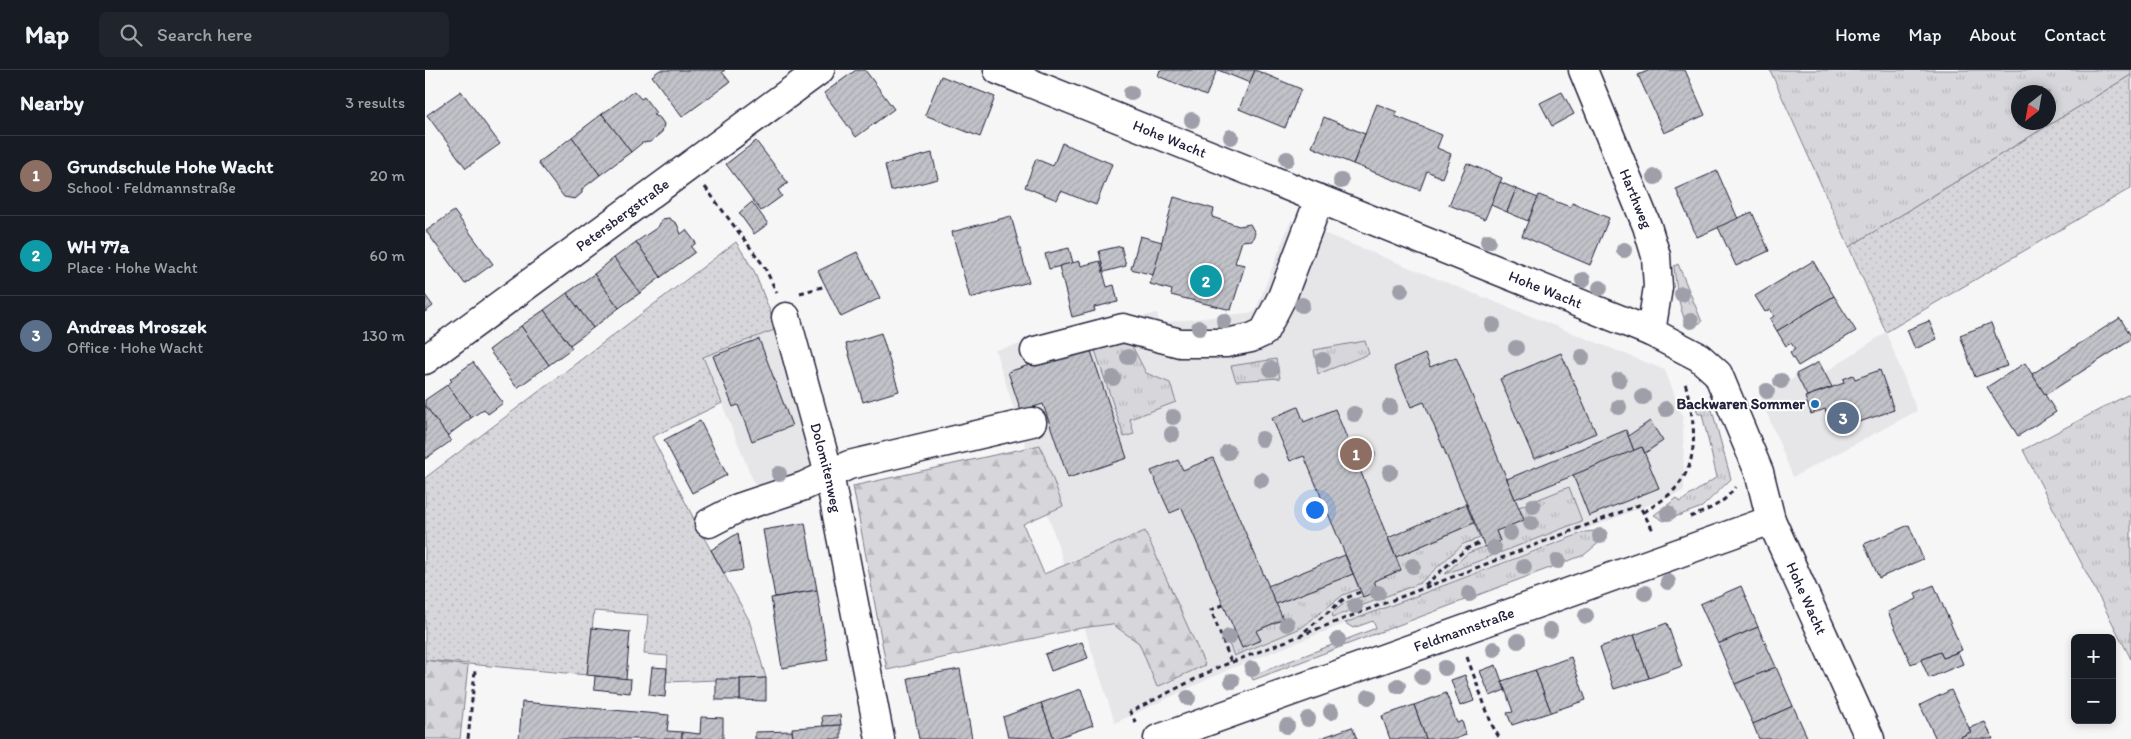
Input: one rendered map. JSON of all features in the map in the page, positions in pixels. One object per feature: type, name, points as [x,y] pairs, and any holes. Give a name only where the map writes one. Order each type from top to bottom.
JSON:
[{"type":"street","name":"Petersbergstraße","points":[[425,360],[820,70]]},
{"type":"street","name":"Hohe Wacht","points":[[998,70],[1651,332],[1699,357],[1718,374],[1728,392],[1759,472],[1771,520],[1870,739]]},
{"type":"street","name":"Harthweg","points":[[1583,70],[1647,226],[1657,256],[1658,287],[1651,332]]},
{"type":"street","points":[[1035,351],[1123,328],[1181,344],[1226,343],[1251,338],[1264,332],[1282,297],[1319,200]]},
{"type":"street","name":"Dolomitenweg","points":[[792,305],[829,474],[880,739]]},
{"type":"street","points":[[709,523],[738,508],[804,486],[849,465],[1032,422]]},
{"type":"street","name":"Feldmannstraße","points":[[1149,734],[1771,520]]},
{"type":"path","points":[[726,215],[792,305],[826,286]]},
{"type":"path","points":[[1644,512],[1672,492],[1685,477],[1695,442],[1689,400]]},
{"type":"path","points":[[1682,520],[1715,507],[1725,500],[1735,487],[1735,480]]},
{"type":"path","points":[[1149,734],[1130,712],[1231,662],[1303,633],[1639,505],[1652,532],[1659,530]]},
{"type":"path","points":[[1423,588],[1466,549],[1482,542]]},
{"type":"path","points":[[1303,633],[1344,599],[1360,592]]},
{"type":"path","points":[[1223,604],[1211,610],[1231,662]]},
{"type":"path","points":[[468,739],[475,671]]},
{"type":"path","points":[[1473,673],[1492,725],[1500,739]]},
{"type":"shaded area","points":[[1291,220],[1665,370],[1683,417],[1684,491],[1232,668],[1115,723],[995,350],[1157,313],[1159,323],[1255,312]]},
{"type":"shaded area","points":[[777,329],[820,471],[756,488],[703,357]]},
{"type":"shaded area","points":[[1886,332],[1917,411],[1793,477],[1761,399],[1819,362],[1826,372]]},
{"type":"green space","points":[[1770,70],[2131,70],[2131,75],[2056,121],[2056,85],[2011,85],[2011,130],[2041,130],[1849,247]]},
{"type":"green space","points":[[2131,75],[2131,188],[1886,332],[1849,247],[2041,130],[2056,130],[2056,121]]},
{"type":"green space","points":[[736,242],[754,271],[777,329],[703,357],[722,403],[652,437],[749,620],[766,678],[666,682],[668,656],[644,654],[648,615],[594,611],[587,675],[425,660],[425,478]]},
{"type":"green space","points":[[1678,264],[1702,322],[1688,328],[1682,313],[1677,290],[1674,266]]},
{"type":"green space","points":[[1129,340],[1146,373],[1170,383],[1176,402],[1130,419],[1134,434],[1124,437],[1095,350]]},
{"type":"green space","points":[[1365,341],[1369,354],[1318,374],[1314,350]]},
{"type":"green space","points":[[1276,359],[1280,378],[1236,381],[1231,366]]},
{"type":"green space","points":[[2131,393],[2131,659],[2023,450]]},
{"type":"green space","points":[[1695,403],[1707,404],[1712,410],[1731,479],[1702,507],[1664,521],[1654,515],[1677,498],[1680,502],[1717,477],[1702,414],[1698,414]]},
{"type":"green space","points":[[1040,445],[1063,506],[1023,524],[1044,574],[1145,531],[1205,665],[1157,687],[1139,643],[1112,624],[1081,628],[887,670],[853,486]]},
{"type":"green space","points":[[1569,487],[1582,521],[1445,574],[1468,553],[1500,541],[1496,531],[1524,520],[1519,507]]},
{"type":"green space","points":[[1474,523],[1480,538],[1463,544],[1420,583],[1333,617],[1332,613],[1346,602],[1378,591],[1374,581],[1401,570],[1396,557]]},
{"type":"green space","points":[[1605,530],[1607,536],[1584,555],[1253,680],[1251,676],[1376,628],[1373,621],[1353,628],[1345,623],[1585,532]]},
{"type":"green space","points":[[1353,574],[1359,589],[1343,595],[1301,628],[1234,656],[1225,634],[1234,630],[1242,648],[1260,640],[1256,631],[1282,620],[1276,604]]},
{"type":"green space","points":[[425,660],[468,666],[460,739],[425,739]]},
{"type":"building","points":[[660,70],[725,70],[722,72],[730,82],[682,117],[652,76]]},
{"type":"building","points":[[856,70],[865,70],[894,109],[856,137],[824,93]]},
{"type":"building","points":[[1160,70],[1217,70],[1206,96],[1158,76]]},
{"type":"building","points":[[1218,70],[1255,70],[1250,83]]},
{"type":"building","points":[[1255,70],[1301,89],[1285,128],[1239,109]]},
{"type":"building","points":[[1650,70],[1685,70],[1705,115],[1664,133],[1638,75]]},
{"type":"building","points":[[941,76],[995,97],[980,137],[925,115]]},
{"type":"building","points":[[461,91],[500,144],[466,168],[427,115]]},
{"type":"building","points":[[634,91],[641,99],[644,97],[656,113],[653,115],[660,118],[664,124],[662,132],[650,142],[642,143],[631,152],[602,114]]},
{"type":"building","points":[[1562,92],[1574,114],[1552,126],[1540,103]]},
{"type":"building","points":[[1377,104],[1397,112],[1395,116],[1442,135],[1437,148],[1451,154],[1442,178],[1427,171],[1420,190],[1353,164]]},
{"type":"building","points":[[602,114],[631,152],[600,175],[572,137]]},
{"type":"building","points":[[1324,117],[1365,134],[1353,164],[1312,147]]},
{"type":"building","points":[[572,137],[600,175],[582,189],[582,193],[575,199],[564,197],[538,163]]},
{"type":"building","points":[[756,141],[788,183],[778,190],[782,196],[761,211],[726,164]]},
{"type":"building","points":[[1062,143],[1112,164],[1096,205],[1061,191],[1057,200],[1025,187],[1036,159],[1053,166]]},
{"type":"building","points":[[932,153],[938,179],[891,191],[885,165]]},
{"type":"building","points":[[1467,163],[1502,178],[1485,219],[1449,205]]},
{"type":"building","points":[[1717,171],[1738,219],[1697,237],[1676,189]]},
{"type":"building","points":[[1500,182],[1516,189],[1507,212],[1491,205]]},
{"type":"building","points":[[1516,189],[1538,198],[1528,221],[1507,212]]},
{"type":"building","points":[[1539,195],[1570,207],[1572,203],[1609,218],[1590,265],[1522,236]]},
{"type":"building","points":[[1174,197],[1214,209],[1212,217],[1239,226],[1250,224],[1255,233],[1252,240],[1242,241],[1235,263],[1245,265],[1231,310],[1171,295],[1172,290],[1150,284]]},
{"type":"building","points":[[752,202],[768,224],[754,234],[739,213]]},
{"type":"building","points":[[454,211],[493,264],[465,284],[426,231]]},
{"type":"building","points":[[1752,212],[1769,251],[1736,266],[1718,227]]},
{"type":"building","points":[[1011,216],[1029,282],[970,298],[952,232]]},
{"type":"building","points":[[669,218],[677,224],[681,234],[686,230],[696,243],[691,247],[695,252],[661,277],[636,242],[658,227],[662,219]]},
{"type":"building","points":[[1140,236],[1162,242],[1153,275],[1131,269]]},
{"type":"building","points":[[636,242],[661,277],[640,293],[614,258]]},
{"type":"building","points":[[1121,246],[1126,266],[1104,272],[1099,251]]},
{"type":"building","points":[[1069,248],[1073,263],[1049,269],[1045,254]]},
{"type":"building","points":[[857,252],[880,298],[841,317],[818,271]]},
{"type":"building","points":[[614,258],[640,293],[619,308],[594,274]]},
{"type":"building","points":[[1080,261],[1081,266],[1100,261],[1107,287],[1114,285],[1118,302],[1094,307],[1095,311],[1072,317],[1059,266]]},
{"type":"building","points":[[1813,261],[1834,296],[1777,331],[1770,319],[1774,316],[1770,309],[1765,312],[1755,296]]},
{"type":"building","points":[[594,274],[619,308],[593,328],[567,293]]},
{"type":"building","points":[[567,293],[593,328],[570,345],[544,310]]},
{"type":"building","points":[[425,295],[433,306],[425,312]]},
{"type":"building","points":[[1834,296],[1856,331],[1798,366],[1790,353],[1795,349],[1791,343],[1786,346],[1777,331]]},
{"type":"building","points":[[544,310],[572,348],[549,365],[521,326]]},
{"type":"building","points":[[2120,318],[2131,336],[2131,340],[2045,395],[2032,374]]},
{"type":"building","points":[[1929,321],[1937,339],[1915,349],[1907,330]]},
{"type":"building","points":[[1991,323],[2007,366],[1975,377],[1960,335]]},
{"type":"building","points":[[521,326],[549,365],[517,388],[489,350]]},
{"type":"building","points":[[881,333],[899,391],[863,402],[846,344]]},
{"type":"building","points":[[759,339],[792,426],[752,441],[738,405],[733,407],[713,356]]},
{"type":"building","points":[[1089,345],[1127,458],[1068,478],[1043,404],[1021,411],[1008,372]]},
{"type":"building","points":[[1561,353],[1596,433],[1534,459],[1500,379]]},
{"type":"building","points":[[1425,354],[1430,367],[1456,357],[1524,520],[1496,531],[1500,541],[1485,547],[1424,402],[1411,407],[1394,367]]},
{"type":"building","points":[[473,362],[503,403],[488,414],[484,409],[471,418],[447,385],[452,381],[450,379]]},
{"type":"building","points":[[1819,362],[1832,387],[1807,396],[1796,374]]},
{"type":"building","points":[[2025,363],[2056,412],[2018,436],[1987,387]]},
{"type":"building","points":[[1880,370],[1894,410],[1833,431],[1825,409],[1811,414],[1805,397],[1844,383],[1843,379],[1853,375],[1855,379]]},
{"type":"building","points":[[447,385],[471,418],[447,436],[425,405],[425,400]]},
{"type":"building","points":[[425,405],[451,441],[425,459]]},
{"type":"building","points":[[1298,407],[1304,422],[1335,409],[1401,570],[1374,581],[1378,591],[1363,597],[1304,456],[1290,461],[1272,418]]},
{"type":"building","points":[[700,421],[727,475],[692,493],[664,440]]},
{"type":"building","points":[[1650,421],[1663,441],[1645,453],[1642,447],[1634,451],[1628,436]]},
{"type":"building","points":[[1626,430],[1634,451],[1515,499],[1507,479]]},
{"type":"building","points":[[1642,447],[1659,488],[1589,516],[1573,475]]},
{"type":"building","points":[[1213,458],[1283,619],[1256,631],[1261,640],[1242,648],[1182,508],[1170,513],[1151,471],[1178,460],[1183,470]]},
{"type":"building","points":[[1466,504],[1474,523],[1396,557],[1388,538]]},
{"type":"building","points":[[805,523],[817,590],[775,597],[763,530]]},
{"type":"building","points":[[1909,525],[1923,559],[1879,578],[1864,544]]},
{"type":"building","points":[[738,533],[743,570],[724,573],[711,550]]},
{"type":"building","points":[[1345,555],[1353,574],[1276,604],[1268,586]]},
{"type":"building","points":[[1934,585],[1962,650],[1943,658],[1940,652],[1911,664],[1888,612],[1917,599],[1915,593]]},
{"type":"building","points":[[1741,586],[1758,627],[1718,644],[1700,604]]},
{"type":"building","points":[[817,590],[828,660],[782,668],[771,598]]},
{"type":"building","points":[[1667,623],[1682,666],[1649,678],[1634,635]]},
{"type":"building","points":[[1758,627],[1776,667],[1735,684],[1718,644]]},
{"type":"building","points":[[592,628],[630,632],[626,679],[587,675]]},
{"type":"building","points":[[1634,635],[1649,678],[1614,689],[1600,647]]},
{"type":"building","points":[[1082,642],[1088,658],[1051,671],[1045,654]]},
{"type":"building","points":[[1940,652],[1943,658],[1958,652],[1963,664],[1929,678],[1921,660]]},
{"type":"building","points":[[1571,657],[1586,700],[1551,712],[1535,670]]},
{"type":"building","points":[[1496,665],[1505,690],[1490,696],[1480,671]]},
{"type":"building","points":[[652,667],[667,668],[665,697],[649,695]]},
{"type":"building","points":[[1776,667],[1793,706],[1753,724],[1735,684]]},
{"type":"building","points":[[960,669],[972,739],[919,739],[908,678]]},
{"type":"building","points":[[1535,670],[1551,712],[1512,725],[1507,713],[1513,712],[1502,681]]},
{"type":"building","points":[[1465,675],[1474,701],[1460,706],[1451,680]]},
{"type":"building","points":[[595,676],[631,679],[630,693],[594,689]]},
{"type":"building","points":[[766,678],[766,701],[740,700],[740,679]]},
{"type":"building","points":[[716,679],[740,679],[740,700],[716,700]]},
{"type":"building","points":[[1081,689],[1093,725],[1054,739],[1041,703]]},
{"type":"building","points":[[1951,690],[1971,732],[1956,739],[1936,739],[1920,705]]},
{"type":"building","points":[[1446,693],[1457,723],[1462,721],[1466,735],[1455,739],[1426,739],[1414,705]]},
{"type":"building","points":[[522,702],[669,715],[667,731],[682,732],[682,739],[519,739]]},
{"type":"building","points":[[1041,703],[1054,739],[1008,737],[1003,717]]},
{"type":"building","points":[[1414,705],[1426,739],[1390,739],[1382,716]]},
{"type":"building","points":[[1793,706],[1808,739],[1759,739],[1753,724]]},
{"type":"building","points":[[840,715],[841,725],[823,726],[822,716]]},
{"type":"building","points":[[701,717],[723,718],[723,739],[682,739],[682,732],[700,734]]},
{"type":"building","points":[[1985,722],[1993,739],[1956,739],[1971,732],[1969,728]]},
{"type":"building","points":[[841,725],[841,739],[793,739],[792,728]]},
{"type":"building","points":[[1352,727],[1357,739],[1318,739]]},
{"type":"building","points":[[792,731],[793,739],[755,739],[755,732]]},
{"type":"place","name":"WH 77a","points":[[1206,281]]},
{"type":"place","name":"Backwaren Sommer","points":[[1815,404]]},
{"type":"place","name":"Andreas Mroszek","points":[[1843,418]]},
{"type":"place","name":"Grundschule Hohe Wacht","points":[[1356,454]]}]
